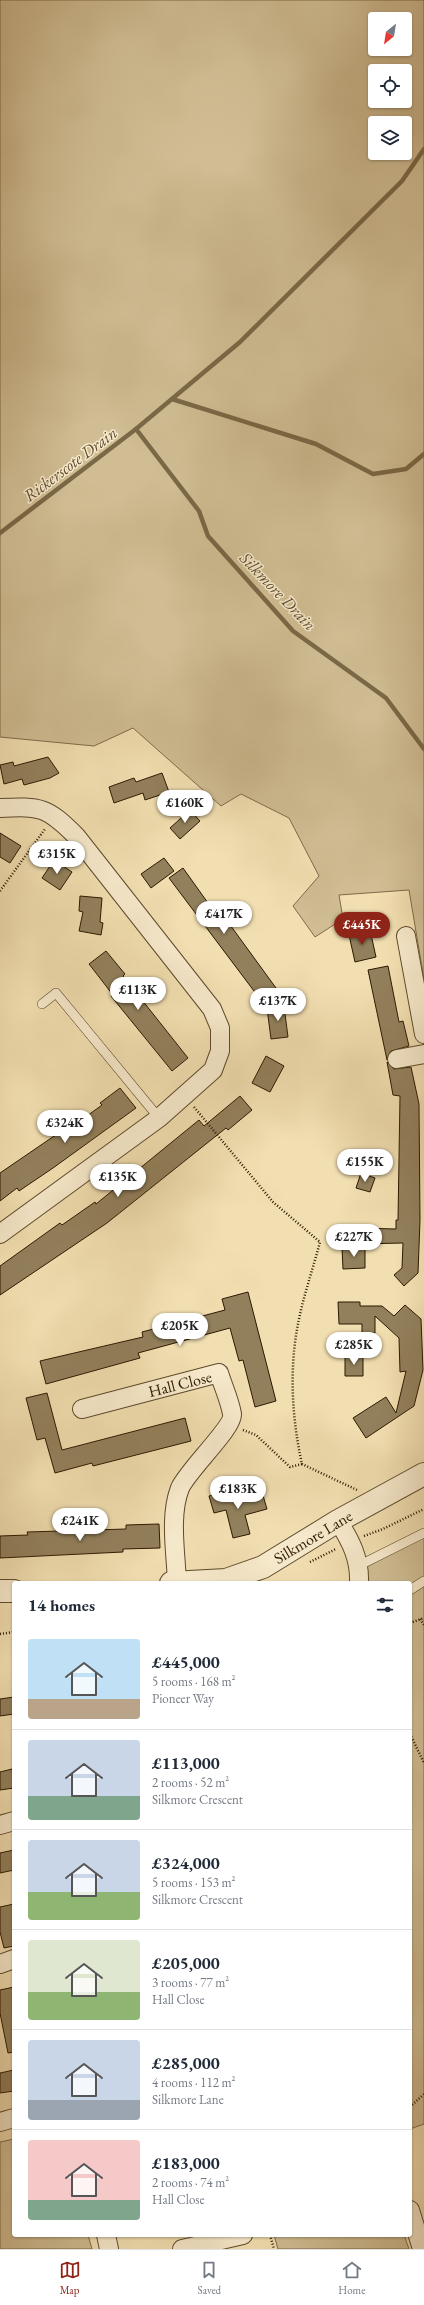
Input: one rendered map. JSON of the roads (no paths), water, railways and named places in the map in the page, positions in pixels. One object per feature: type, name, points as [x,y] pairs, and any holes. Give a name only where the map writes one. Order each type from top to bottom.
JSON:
[{"type":"street","points":[[0,808],[31,806],[55,816],[76,836],[212,1009],[220,1028],[220,1051],[213,1070],[159,1118],[0,1234]]},
{"type":"street","points":[[406,936],[423,1026]]},
{"type":"street","points":[[397,1059],[424,1054]]},
{"type":"street","name":"Hall Close","points":[[82,1409],[219,1373],[233,1415],[230,1425],[194,1466],[180,1488],[175,1507],[177,1581]]},
{"type":"street","name":"Silkmore Lane","points":[[210,1581],[226,1580],[263,1567],[338,1522],[424,1474]]},
{"type":"street","points":[[338,1522],[351,1541],[359,1574]]},
{"type":"street","points":[[0,1591],[12,1591]]},
{"type":"street","points":[[0,1825],[12,1822]]},
{"type":"street","points":[[0,1964],[12,1960]]},
{"type":"street","points":[[0,2122],[12,2119]]},
{"type":"street","points":[[412,2221],[422,2249]]},
{"type":"street","points":[[106,2237],[109,2249]]},
{"type":"street","points":[[182,2249],[234,2237]]},
{"type":"street","points":[[245,2249],[246,2237]]},
{"type":"lane","points":[[42,1004],[56,993],[159,1118]]},
{"type":"lane","points":[[359,1574],[424,1533]]},
{"type":"lane","points":[[412,1589],[424,1581]]},
{"type":"waterway","name":"Rickerscote Drain","points":[[0,533],[136,429],[240,342],[402,181],[424,149]]},
{"type":"waterway","points":[[172,399],[316,444],[373,474],[406,469],[424,454]]},
{"type":"waterway","name":"Silkmore Drain","points":[[136,429],[199,511],[208,536],[293,631],[386,698],[424,749]]}]
